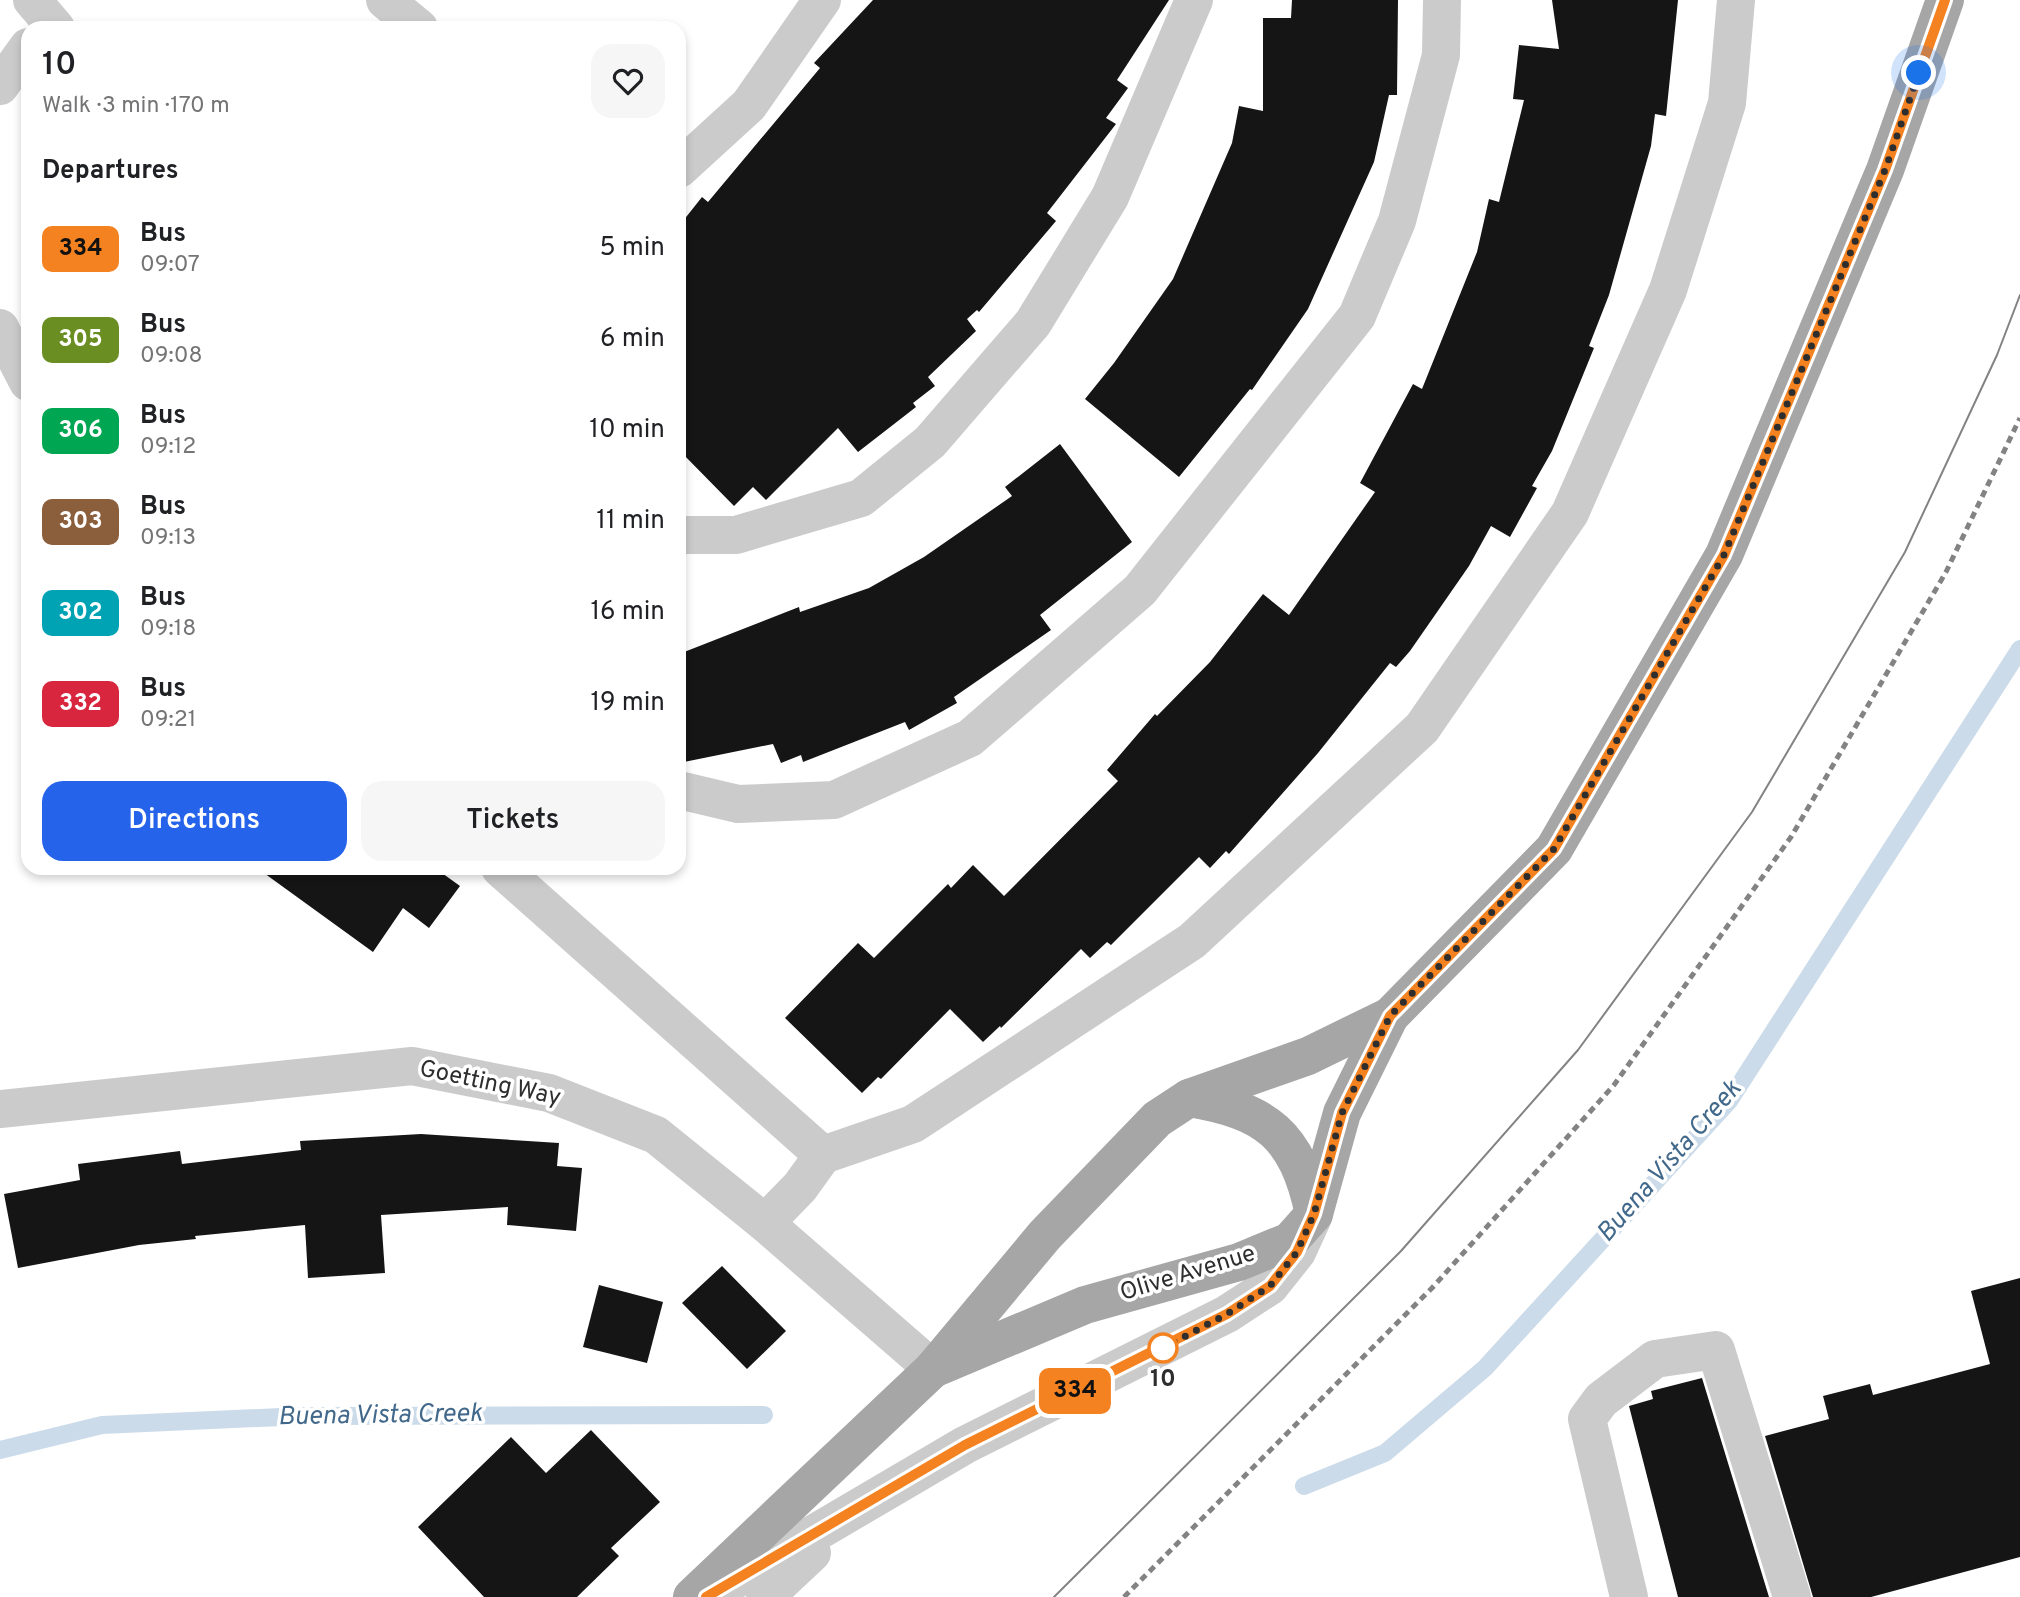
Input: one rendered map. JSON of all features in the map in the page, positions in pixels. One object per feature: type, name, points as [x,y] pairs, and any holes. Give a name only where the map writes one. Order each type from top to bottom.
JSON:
[{"type":"main road","name":"Olive Avenue","points":[[933,1369],[1086,1305],[1239,1262],[1290,1241],[1314,1214],[1342,1113],[1390,1016],[1554,849],[1724,555],[1885,170],[1945,0]]},
{"type":"main road","name":"Olive Avenue","points":[[692,1597],[933,1369],[1062,1217],[1157,1119],[1189,1098],[1308,1056],[1390,1016]]},
{"type":"main road","points":[[1189,1098],[1230,1105],[1261,1119],[1282,1137],[1306,1177],[1314,1214]]},
{"type":"street","points":[[385,0],[410,21]]},
{"type":"street","points":[[686,163],[749,105],[822,0]]},
{"type":"street","points":[[686,535],[736,536],[861,498],[930,442],[1033,323],[1110,197],[1194,0]]},
{"type":"street","points":[[686,792],[738,804],[834,800],[970,738],[1140,590],[1357,316],[1400,209],[1441,55],[1442,0]]},
{"type":"street","points":[[765,1223],[800,1187],[823,1155],[913,1124],[1192,941],[1422,728],[1570,513],[1668,290],[1727,103],[1736,0]]},
{"type":"street","points":[[0,86],[21,55]]},
{"type":"street","points":[[0,328],[21,368]]},
{"type":"street","points":[[508,875],[823,1155]]},
{"type":"street","name":"Goetting Way","points":[[0,1109],[411,1066],[550,1093],[656,1135],[765,1223],[933,1369]]},
{"type":"street","name":"Olive Avenue","points":[[765,1597],[860,1507],[967,1427],[1044,1383],[1270,1286],[1297,1252],[1314,1214]]},
{"type":"street","points":[[1629,1597],[1587,1419],[1601,1400],[1655,1359],[1716,1350],[1792,1597]]},
{"type":"street","points":[[706,1597],[860,1507]]},
{"type":"building","points":[[873,0],[1169,0],[1117,80],[1128,88],[1106,118],[1116,124],[1047,213],[1056,221],[979,312],[977,310],[967,319],[976,331],[928,377],[935,386],[913,403],[916,407],[858,452],[838,428],[766,500],[753,487],[734,506],[686,457],[686,217],[702,197],[708,202],[820,68],[814,63]]},
{"type":"building","points":[[1292,0],[1398,0],[1397,95],[1389,95],[1374,162],[1308,309],[1252,390],[1250,389],[1179,477],[1085,399],[1173,279],[1232,143],[1239,106],[1263,111],[1263,18],[1291,18]]},
{"type":"building","points":[[1552,0],[1678,0],[1666,116],[1655,114],[1651,146],[1609,295],[1589,346],[1594,348],[1552,451],[1532,486],[1537,488],[1510,537],[1491,526],[1469,566],[1410,651],[1396,667],[1390,663],[1318,753],[1229,854],[1226,851],[1210,868],[1199,857],[1111,945],[1107,942],[1090,958],[1081,949],[1001,1028],[1000,1026],[983,1042],[950,1009],[881,1079],[878,1077],[862,1093],[785,1018],[858,943],[874,958],[948,884],[951,888],[973,865],[1004,896],[1118,781],[1107,770],[1155,714],[1157,716],[1210,662],[1263,594],[1289,615],[1375,492],[1360,483],[1413,384],[1422,389],[1477,252],[1489,199],[1499,202],[1524,100],[1513,99],[1519,45],[1559,49]]},
{"type":"building","points":[[1060,444],[1132,542],[1040,615],[1051,630],[954,697],[957,703],[909,730],[905,722],[803,762],[801,755],[781,763],[773,744],[686,762],[686,651],[799,607],[800,612],[869,588],[924,557],[1012,496],[1005,487]]},
{"type":"building","points":[[267,875],[445,875],[460,886],[429,928],[403,908],[373,952]]},
{"type":"building","points":[[421,1134],[559,1143],[557,1166],[582,1168],[576,1231],[507,1225],[508,1207],[381,1215],[385,1273],[308,1278],[305,1225],[195,1236],[196,1239],[139,1245],[18,1268],[4,1194],[80,1180],[78,1164],[180,1151],[182,1164],[301,1150],[300,1141]]},
{"type":"building","points":[[722,1266],[786,1331],[747,1369],[682,1303]]},
{"type":"building","points":[[2020,1278],[2020,1557],[1871,1597],[1813,1597],[1765,1436],[1829,1419],[1823,1396],[1870,1384],[1873,1395],[1990,1364],[1971,1291]]},
{"type":"building","points":[[599,1285],[663,1302],[647,1363],[583,1347]]},
{"type":"building","points":[[1702,1378],[1769,1597],[1678,1597],[1629,1406],[1653,1399],[1651,1391]]},
{"type":"building","points":[[591,1430],[660,1502],[611,1548],[619,1556],[577,1597],[484,1597],[418,1527],[511,1437],[546,1473]]},
{"type":"waterway","name":"Buena Vista Creek","points":[[1304,1486],[1385,1453],[1485,1368],[1729,1101],[2020,649]]},
{"type":"waterway","name":"Buena Vista Creek","points":[[0,1450],[102,1425],[303,1416],[764,1415]]},
{"type":"tram line","points":[[1054,1597],[1401,1251],[1578,1050],[1752,812],[1905,552],[1997,355],[2020,295]]},
{"type":"railway","points":[[1124,1597],[1432,1288],[1614,1085],[1791,837],[1946,572],[2020,418]]},
{"type":"bus line","name":"334","points":[[706,1597],[965,1445],[1170,1345],[1227,1314],[1270,1286],[1297,1252],[1314,1214],[1342,1113],[1390,1016],[1554,849],[1724,555],[1885,170],[1945,0]]},
{"type":"place","name":"10","points":[[1163,1348]]},
{"type":"route","points":[[1163,1348],[1227,1314],[1270,1286],[1297,1252],[1314,1214],[1342,1113],[1390,1016],[1554,849],[1724,555],[1885,170],[1919,73]]}]
